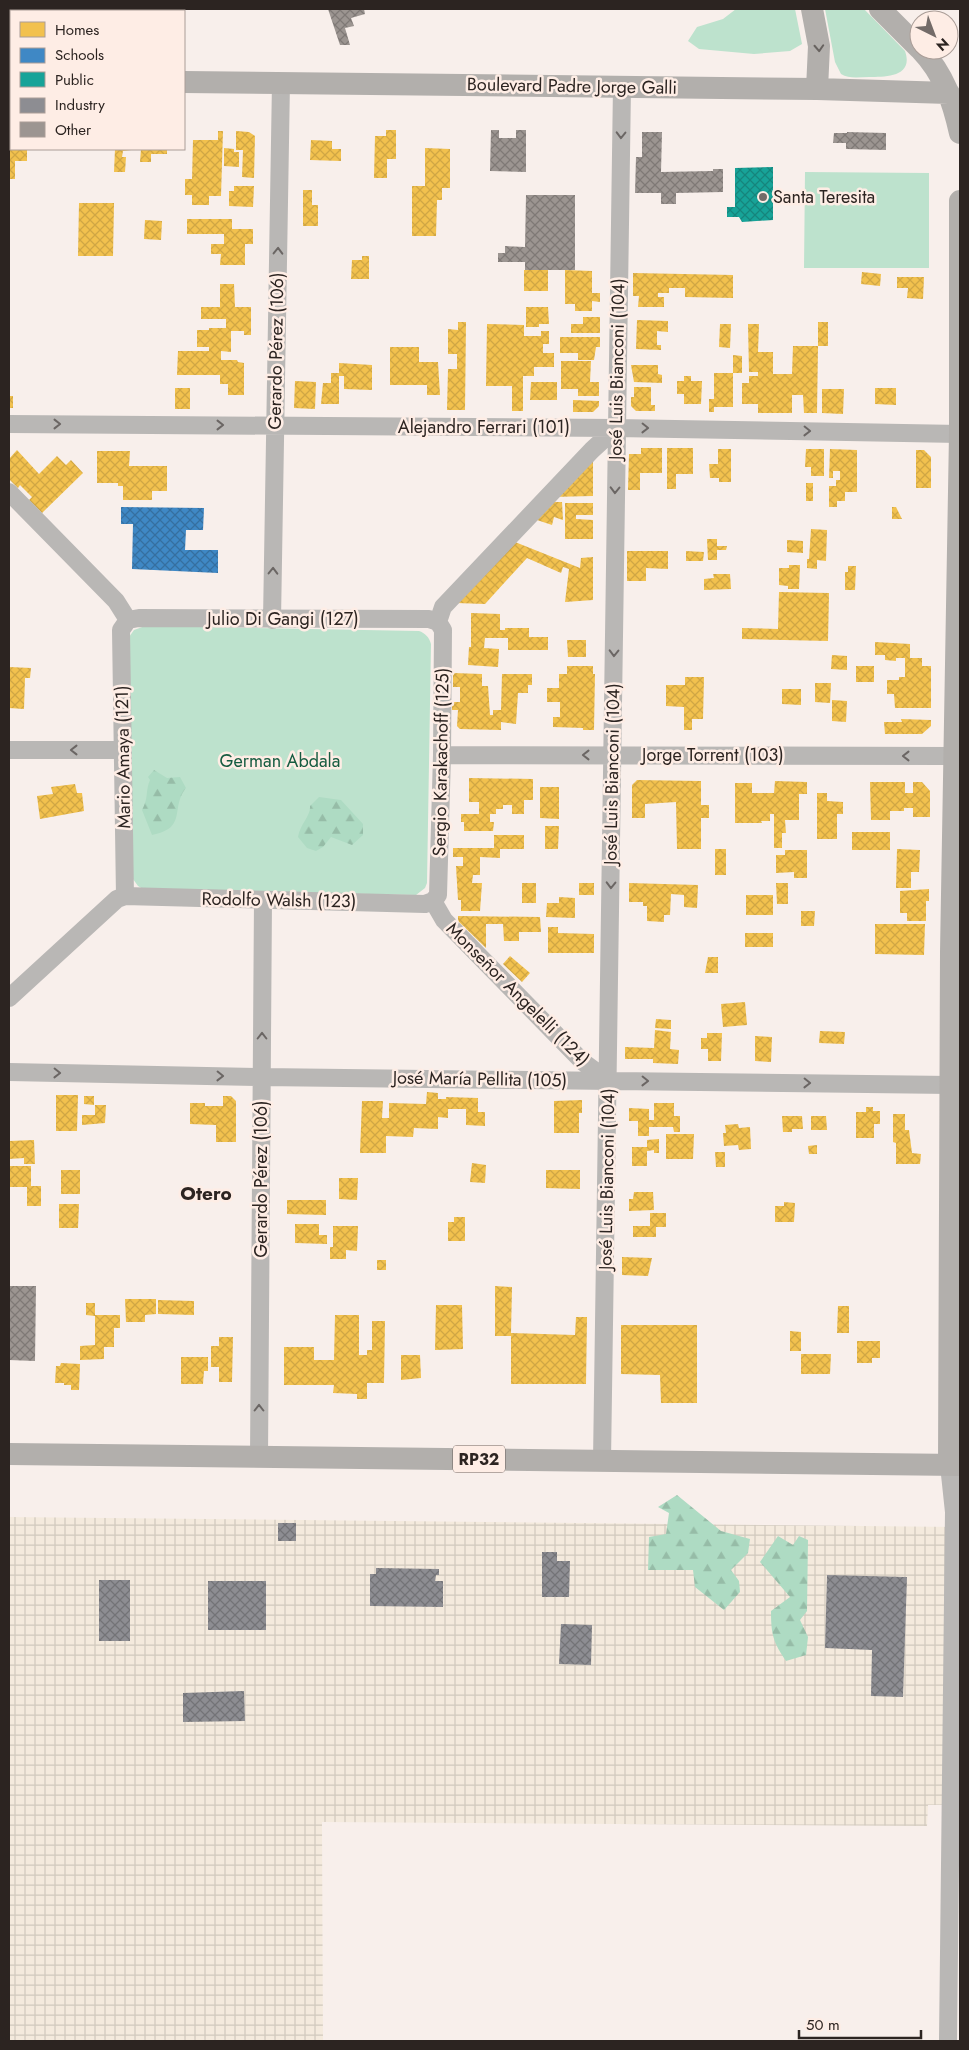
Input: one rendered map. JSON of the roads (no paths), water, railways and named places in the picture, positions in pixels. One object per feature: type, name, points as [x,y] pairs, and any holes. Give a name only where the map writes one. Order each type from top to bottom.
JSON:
[{"type":"main road","points":[[812,9],[819,46],[817,89]]},
{"type":"main road","points":[[880,9],[909,38]]},
{"type":"main road","points":[[930,60],[955,93],[960,133]]},
{"type":"main road","name":"Boulevard Padre Jorge Galli","points":[[185,82],[622,86],[955,93]]},
{"type":"main road","points":[[954,1465],[951,1086],[954,756],[960,434],[960,201]]},
{"type":"main road","name":"RP32","points":[[9,1454],[954,1465]]},
{"type":"street","name":"Gerardo Pérez (106)","points":[[272,620],[281,82]]},
{"type":"street","name":"José Luis Bianconi (104)","points":[[602,1461],[622,86]]},
{"type":"street","name":"Alejandro Ferrari (101)","points":[[9,424],[616,428],[960,434]]},
{"type":"street","points":[[438,622],[444,607],[592,450],[616,428]]},
{"type":"street","points":[[9,492],[116,601],[128,620]]},
{"type":"street","name":"Julio Di Gangi (127)","points":[[128,620],[139,618],[272,620],[429,619],[438,622]]},
{"type":"street","name":"Mario Amaya (121)","points":[[125,896],[121,630],[128,620]]},
{"type":"street","name":"Sergio Karakachoff (125)","points":[[433,901],[438,895],[442,755],[443,630],[438,622]]},
{"type":"street","points":[[9,750],[122,750]]},
{"type":"street","name":"Jorge Torrent (103)","points":[[442,755],[954,756]]},
{"type":"street","points":[[9,998],[117,899],[125,896]]},
{"type":"street","name":"Rodolfo Walsh (123)","points":[[125,896],[425,904],[433,901]]},
{"type":"street","name":"Gerardo Pérez (106)","points":[[259,1457],[263,900]]},
{"type":"street","name":"Monseñor Angelelli (124)","points":[[433,901],[444,920],[576,1055],[609,1081]]},
{"type":"street","name":"José María Pellita (105)","points":[[9,1072],[951,1086]]},
{"type":"street","points":[[948,2041],[954,1465]]},
{"type":"place","name":"Santa Teresita","points":[[763,197]]},
{"type":"district","name":"Otero","points":[[206,1193]]},
{"type":"park label","name":"German Abdala","points":[[280,761]]}]
